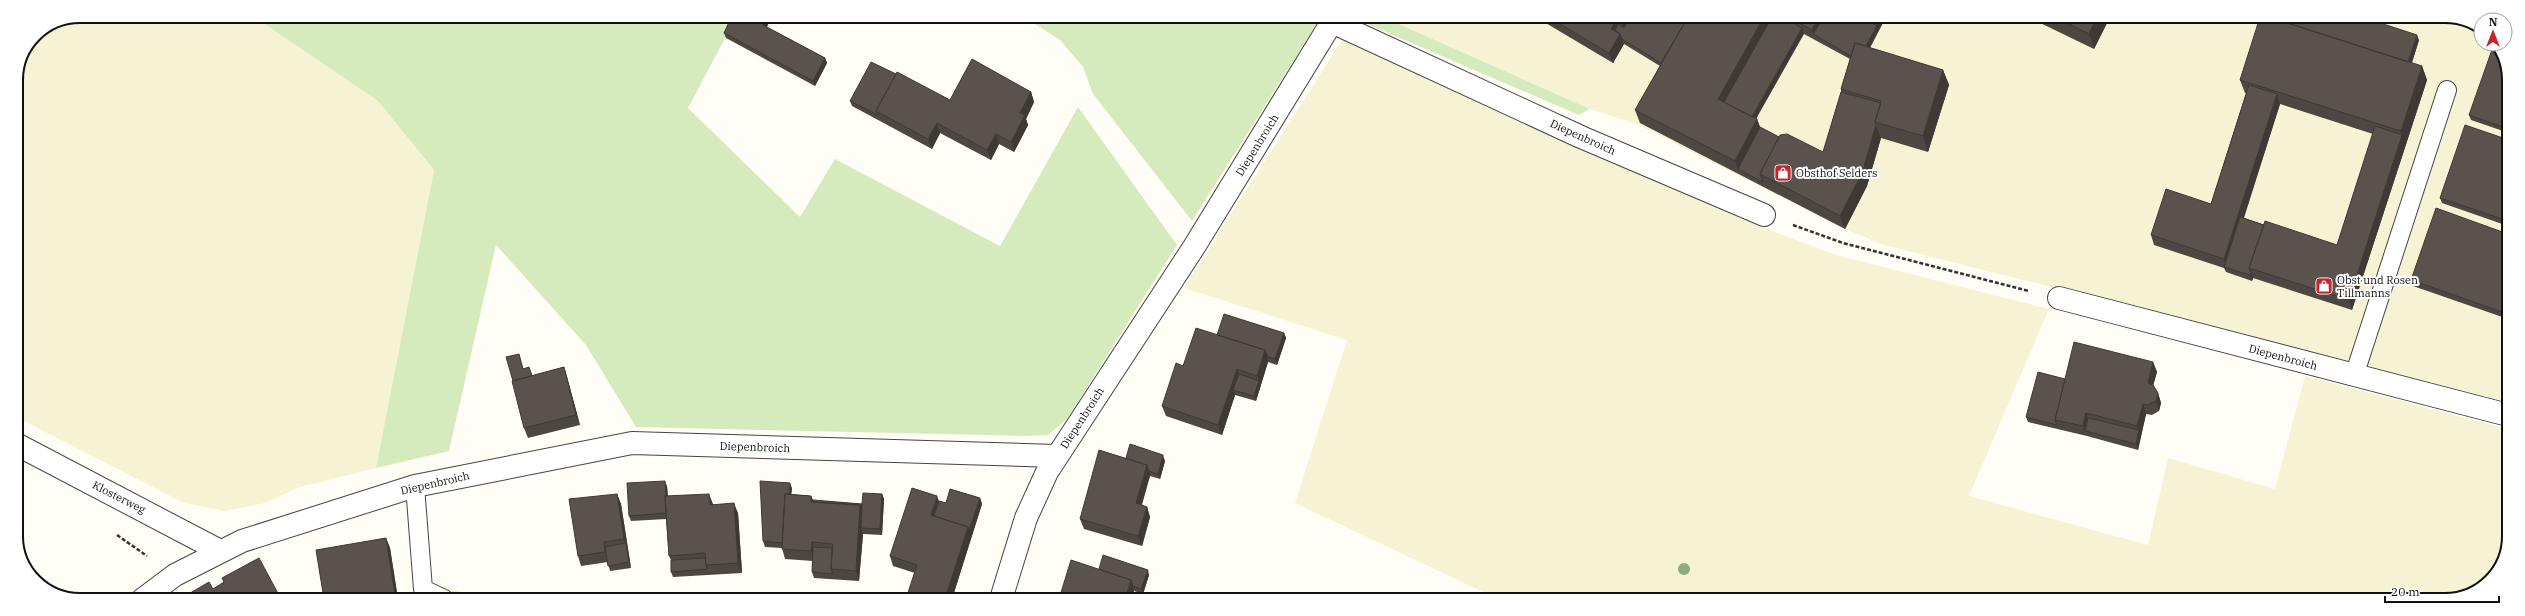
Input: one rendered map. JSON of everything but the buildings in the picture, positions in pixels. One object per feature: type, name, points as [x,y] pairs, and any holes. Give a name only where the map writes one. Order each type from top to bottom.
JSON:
[{"type":"street","name":"Diepenbroich","points":[[151,593],[174,575],[242,541],[415,486],[632,443],[1057,456],[1194,247],[1332,23]]},
{"type":"street","name":"Diepenbroich","points":[[1342,23],[1581,137],[1764,215]]},
{"type":"street","name":"Diepenbroich","points":[[2059,298],[2502,413]]},
{"type":"street","name":"Klosterweg","points":[[23,448],[220,551]]},
{"type":"street","points":[[1003,593],[1032,504],[1057,456]]},
{"type":"lane","points":[[2354,376],[2447,90]]},
{"type":"lane","points":[[415,486],[423,589],[431,593]]},
{"type":"path","points":[[1764,215],[1843,243],[2059,298]]},
{"type":"path","points":[[112,531],[174,575]]},
{"type":"shaded area","points":[[263,23],[378,101],[434,170],[376,468],[300,487],[265,503],[225,511],[184,503],[23,421],[24,69],[27,58],[40,40],[58,27],[69,24]]},
{"type":"shaded area","points":[[1396,23],[2445,23],[2463,26],[2473,31],[2473,52],[2494,52],[2498,58],[2502,76],[2502,400],[1884,245],[1845,229],[1639,125],[1590,109]]},
{"type":"shaded area","points":[[1342,40],[1744,220],[1836,255],[2049,309],[1969,496],[2148,545],[2168,458],[2275,489],[2305,376],[2502,427],[2501,547],[2498,558],[2483,579],[2463,590],[2452,593],[1485,593],[1295,503],[1347,340],[1184,288]]},
{"type":"shaded area","points":[[443,586],[463,593],[441,593]]},
{"type":"green space","points":[[263,23],[733,23],[688,108],[800,217],[835,159],[1000,246],[1078,107],[1177,245],[1067,419],[1048,435],[1024,436],[636,427],[586,345],[496,245],[449,451],[376,468],[434,170],[378,101]]},
{"type":"green space","points":[[1033,23],[1317,23],[1192,221],[1093,94],[1083,67],[1060,40]]},
{"type":"green space","points":[[1365,23],[1396,23],[1590,109],[1579,115]]},
{"type":"place","name":"Obsthof Selders","points":[[1783,173]]},
{"type":"place","name":"Obst und Rosen Tillmanns","points":[[2324,286]]}]
